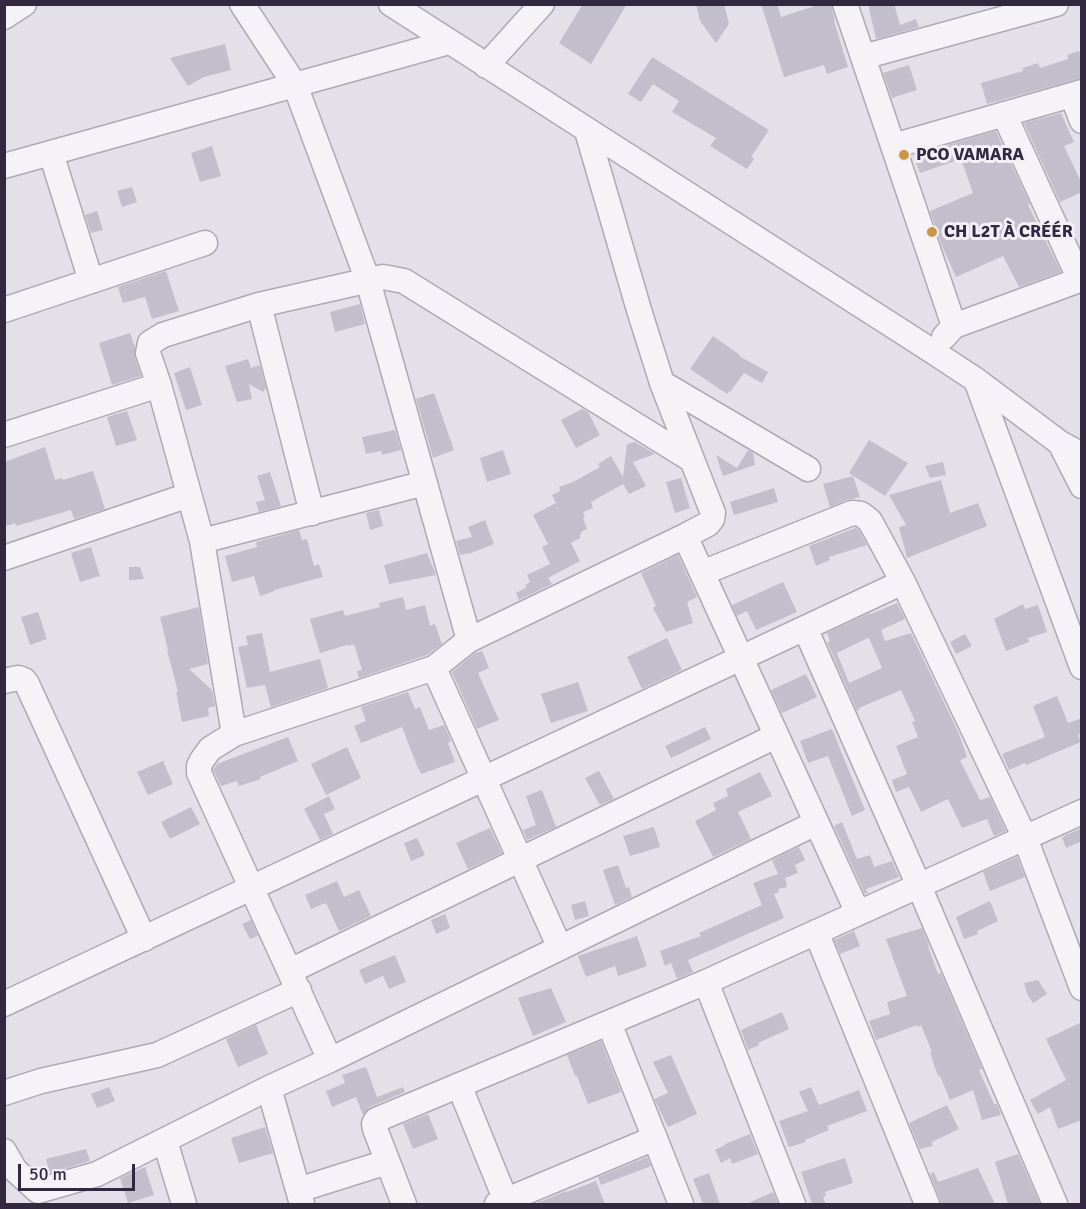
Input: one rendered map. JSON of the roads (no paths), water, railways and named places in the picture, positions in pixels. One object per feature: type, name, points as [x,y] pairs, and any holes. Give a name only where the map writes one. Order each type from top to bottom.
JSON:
[{"type":"street","points":[[4,17],[24,4]]},
{"type":"street","points":[[242,4],[295,85],[368,281],[470,640]]},
{"type":"street","points":[[391,4],[932,351],[976,380],[1060,443],[1082,455]]},
{"type":"street","points":[[486,66],[542,4]]},
{"type":"street","points":[[845,4],[954,326]]},
{"type":"street","points":[[863,57],[1056,4]]},
{"type":"street","points":[[4,166],[449,42]]},
{"type":"street","points":[[893,146],[1077,94],[1082,121]]},
{"type":"street","points":[[932,351],[954,326],[1081,279],[1004,114]]},
{"type":"street","points":[[330,1060],[199,773],[202,760],[210,749],[234,734],[434,668],[470,640],[685,536],[708,524],[712,519],[713,513],[662,383],[587,131]]},
{"type":"street","points":[[51,153],[91,281]]},
{"type":"street","points":[[4,310],[205,243]]},
{"type":"street","points":[[234,734],[202,542],[148,353],[150,343],[163,335],[259,305],[383,277],[404,281],[692,460]]},
{"type":"street","points":[[259,305],[312,513]]},
{"type":"street","points":[[976,380],[1082,667]]},
{"type":"street","points":[[662,383],[807,470]]},
{"type":"street","points":[[4,435],[159,385]]},
{"type":"street","points":[[1060,443],[1082,486]]},
{"type":"street","points":[[202,542],[425,483]]},
{"type":"street","points":[[4,558],[189,495]]},
{"type":"street","points":[[702,573],[852,513],[861,514],[870,521],[903,582],[1025,838],[1082,988]]},
{"type":"street","points":[[685,536],[858,914]]},
{"type":"street","points":[[4,1004],[903,582]]},
{"type":"street","points":[[805,628],[919,886],[1055,1204]]},
{"type":"street","points":[[434,668],[560,948]]},
{"type":"street","points":[[4,681],[18,678],[27,684],[144,939]]},
{"type":"street","points":[[4,1093],[40,1081],[157,1056],[520,860],[776,736]]},
{"type":"street","points":[[404,1204],[375,1129],[376,1120],[706,982],[1082,812]]},
{"type":"street","points":[[8,1165],[40,1198],[97,1174],[269,1088],[816,823]]},
{"type":"street","points":[[816,932],[927,1204]]},
{"type":"street","points":[[706,982],[793,1204]]},
{"type":"street","points":[[609,1023],[681,1204]]},
{"type":"street","points":[[459,1085],[501,1203],[655,1138]]},
{"type":"street","points":[[269,1088],[300,1197],[387,1162]]},
{"type":"street","points":[[165,1141],[184,1204]]},
{"type":"place","name":"PCO VAMARA","points":[[904,155]]},
{"type":"place","name":"CH L2T À CRÉÉR","points":[[932,232]]}]
